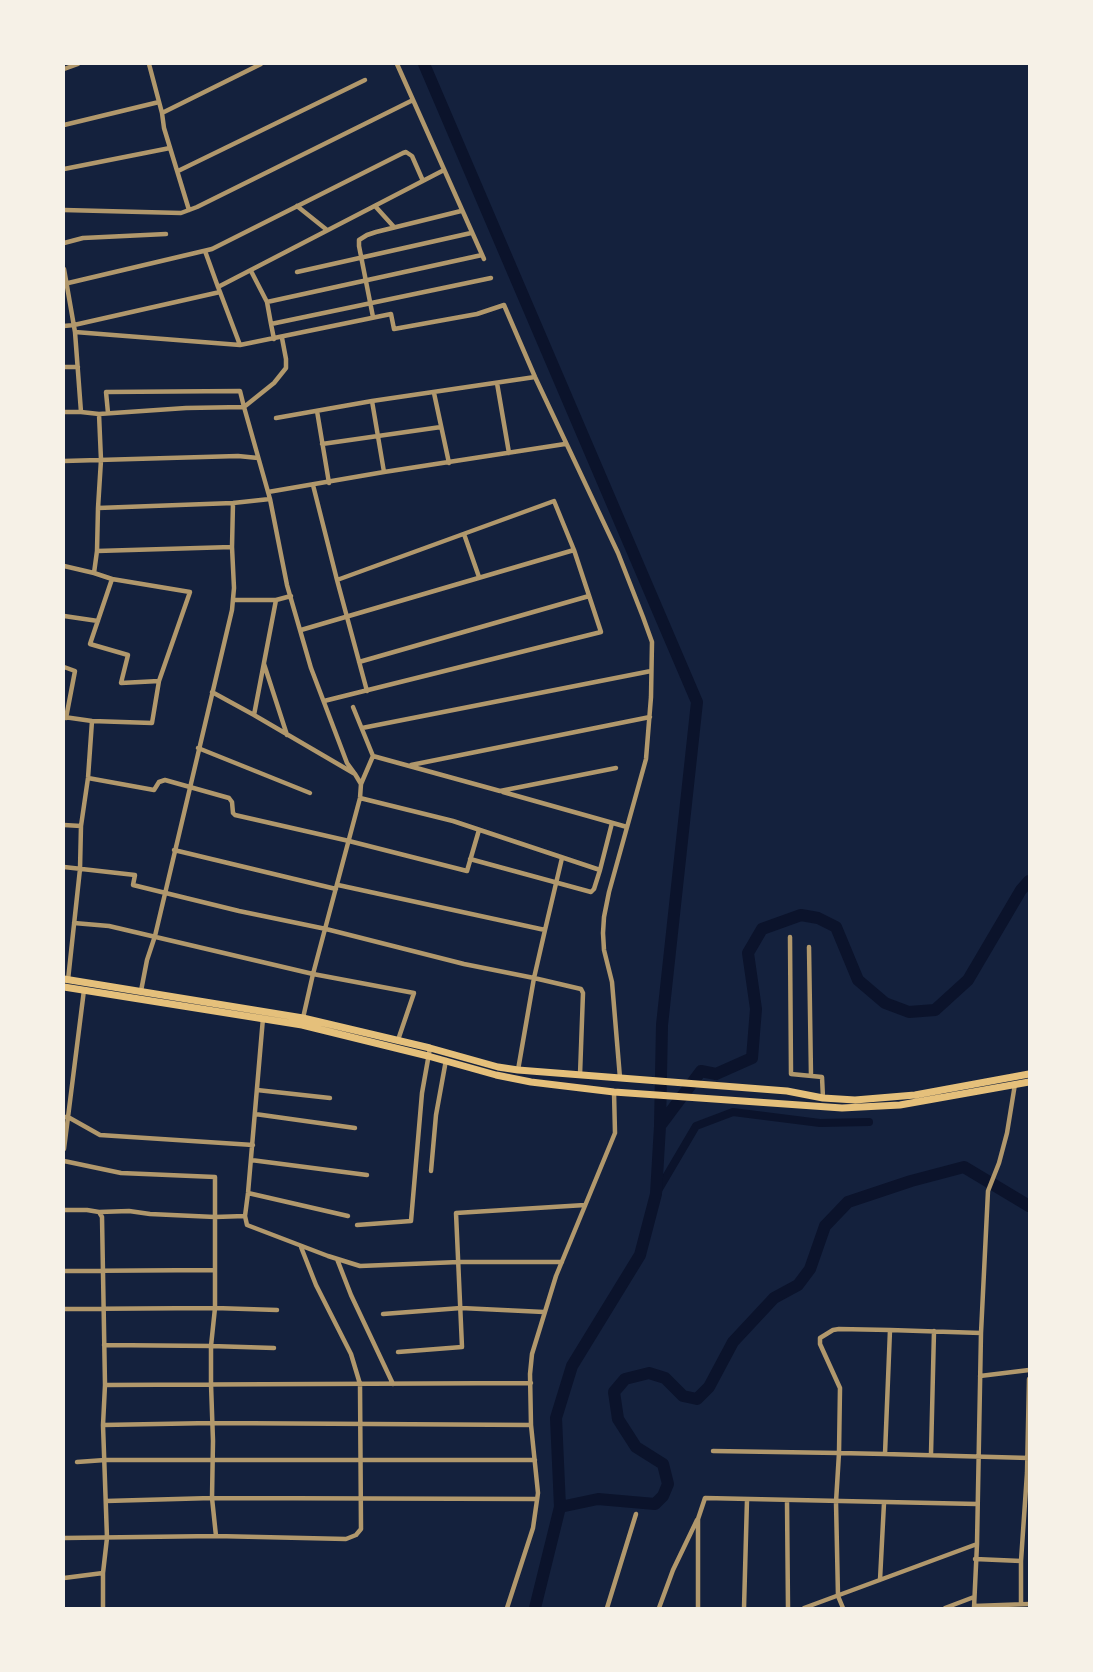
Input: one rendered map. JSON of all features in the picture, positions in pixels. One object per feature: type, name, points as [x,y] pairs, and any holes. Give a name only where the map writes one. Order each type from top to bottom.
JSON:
[{"type":"highway","points":[[66,979],[85,986],[264,1018],[303,1022],[429,1052],[518,1070],[787,1091],[823,1098],[854,1100],[915,1095],[1015,1080],[1029,1082]]},
{"type":"highway","points":[[64,987],[85,986],[141,991],[398,1040],[446,1060],[496,1075],[531,1082],[614,1092],[842,1108],[893,1105],[1015,1080],[1029,1074]]},
{"type":"street","points":[[64,69],[78,64]]},
{"type":"street","points":[[156,64],[150,65],[160,102],[164,128],[189,210]]},
{"type":"street","points":[[162,113],[261,64]]},
{"type":"street","points":[[267,302],[483,257],[397,64]]},
{"type":"street","points":[[178,171],[365,80]]},
{"type":"street","points":[[64,210],[181,213],[413,100]]},
{"type":"street","points":[[64,125],[160,102]]},
{"type":"street","points":[[64,169],[170,148]]},
{"type":"street","points":[[65,284],[212,250],[406,152],[412,156],[423,181]]},
{"type":"street","points":[[64,326],[219,290],[327,230],[444,170]]},
{"type":"street","points":[[297,206],[327,230]]},
{"type":"street","points":[[375,206],[394,228]]},
{"type":"street","points":[[373,317],[358,243],[362,238],[461,211]]},
{"type":"street","points":[[297,272],[471,232]]},
{"type":"street","points":[[64,243],[83,238],[166,234]]},
{"type":"street","points":[[205,251],[240,345]]},
{"type":"street","points":[[64,269],[65,284],[75,332],[81,412]]},
{"type":"street","points":[[251,271],[267,302],[274,338]]},
{"type":"street","points":[[271,324],[491,278]]},
{"type":"street","points":[[75,332],[240,345],[282,338],[391,314],[394,329],[477,314],[504,305],[565,444],[618,553],[652,642],[650,717],[646,759],[626,827],[604,917],[604,950],[612,982],[623,1079]]},
{"type":"street","points":[[64,412],[99,414],[186,408],[244,407],[274,383],[286,368],[282,338]]},
{"type":"street","points":[[64,367],[78,367]]},
{"type":"street","points":[[276,418],[372,401],[535,377]]},
{"type":"street","points":[[496,383],[509,453]]},
{"type":"street","points":[[108,413],[106,392],[240,391],[270,499],[287,585],[311,668],[347,763],[361,784]]},
{"type":"street","points":[[434,393],[449,463]]},
{"type":"street","points":[[372,401],[384,472]]},
{"type":"street","points":[[317,411],[329,483]]},
{"type":"street","points":[[94,573],[97,551],[101,460],[99,414]]},
{"type":"street","points":[[322,444],[441,427]]},
{"type":"street","points":[[268,492],[565,444]]},
{"type":"street","points":[[64,461],[238,456],[258,458]]},
{"type":"street","points":[[313,485],[336,580],[348,616],[367,691]]},
{"type":"street","points":[[98,508],[270,499]]},
{"type":"street","points":[[324,702],[601,632],[574,550],[554,501],[336,580]]},
{"type":"street","points":[[141,991],[233,600],[233,502]]},
{"type":"street","points":[[464,534],[478,577]]},
{"type":"street","points":[[97,551],[232,547]]},
{"type":"street","points":[[301,630],[574,550]]},
{"type":"street","points":[[64,566],[112,579],[190,592],[159,681],[152,723],[65,718],[75,671],[64,668]]},
{"type":"street","points":[[112,579],[90,644],[128,655],[122,683],[159,681]]},
{"type":"street","points":[[233,600],[276,600],[291,596]]},
{"type":"street","points":[[359,662],[589,596]]},
{"type":"street","points":[[254,715],[276,600]]},
{"type":"street","points":[[64,616],[98,621]]},
{"type":"street","points":[[264,663],[287,735]]},
{"type":"street","points":[[362,728],[651,672]]},
{"type":"street","points":[[212,692],[355,774]]},
{"type":"street","points":[[303,1022],[313,974],[360,798],[361,784],[373,756],[353,707]]},
{"type":"street","points":[[408,766],[650,717]]},
{"type":"street","points":[[66,979],[80,868],[81,826],[88,778],[92,721]]},
{"type":"street","points":[[198,748],[310,793]]},
{"type":"street","points":[[373,756],[626,827]]},
{"type":"street","points":[[500,791],[616,768]]},
{"type":"street","points":[[88,778],[154,790],[159,782],[165,780],[229,798],[235,815],[467,871],[479,830]]},
{"type":"street","points":[[360,798],[453,821],[600,870]]},
{"type":"street","points":[[470,859],[591,892],[594,889],[600,870],[612,823]]},
{"type":"street","points":[[64,825],[81,826]]},
{"type":"street","points":[[174,850],[337,887],[545,930]]},
{"type":"street","points":[[518,1070],[534,978],[562,858]]},
{"type":"street","points":[[64,867],[135,875],[133,886],[326,929],[464,964],[581,989],[583,993],[580,1075]]},
{"type":"street","points":[[74,924],[109,926],[313,974],[414,993],[398,1040]]},
{"type":"street","points":[[790,937],[791,1074],[822,1078],[823,1098]]},
{"type":"street","points":[[809,947],[811,1076]]},
{"type":"street","points":[[64,1148],[66,1117],[85,986]]},
{"type":"street","points":[[264,1018],[245,1216],[247,1226],[360,1266],[459,1262],[562,1262]]},
{"type":"street","points":[[357,1225],[411,1221],[422,1093],[429,1052]]},
{"type":"street","points":[[431,1171],[436,1115],[446,1060]]},
{"type":"street","points":[[1015,1080],[1007,1133],[999,1163],[988,1191],[981,1333],[974,1607],[1029,1604]]},
{"type":"street","points":[[257,1090],[330,1098]]},
{"type":"street","points":[[507,1608],[533,1528],[537,1499],[531,1425],[532,1354],[544,1312],[562,1262],[615,1132],[614,1092]]},
{"type":"street","points":[[255,1114],[355,1128]]},
{"type":"street","points":[[66,1117],[100,1135],[252,1144]]},
{"type":"street","points":[[251,1160],[367,1175]]},
{"type":"street","points":[[64,1161],[121,1173],[215,1177],[215,1308],[211,1346],[211,1384],[212,1498],[216,1536]]},
{"type":"street","points":[[248,1193],[348,1216]]},
{"type":"street","points":[[398,1352],[462,1347],[456,1213],[585,1205]]},
{"type":"street","points":[[64,1210],[129,1211],[150,1214],[215,1217],[245,1216]]},
{"type":"street","points":[[99,1212],[102,1217],[105,1385],[103,1424],[107,1538],[103,1573],[103,1608]]},
{"type":"street","points":[[64,1538],[216,1536],[346,1539],[356,1535],[361,1528],[362,1499],[360,1384],[351,1354],[316,1285],[301,1246]]},
{"type":"street","points":[[338,1259],[351,1295],[392,1384]]},
{"type":"street","points":[[64,1270],[215,1270]]},
{"type":"street","points":[[64,1309],[215,1308],[277,1310]]},
{"type":"street","points":[[383,1314],[461,1308],[544,1312]]},
{"type":"street","points":[[843,1608],[838,1596],[836,1502],[840,1388],[820,1344],[820,1338],[828,1332],[839,1329],[981,1333]]},
{"type":"street","points":[[885,1454],[890,1330]]},
{"type":"street","points":[[931,1454],[934,1331]]},
{"type":"street","points":[[104,1345],[274,1348]]},
{"type":"street","points":[[980,1376],[1029,1370]]},
{"type":"street","points":[[1021,1604],[1028,1457],[1029,1379]]},
{"type":"street","points":[[105,1385],[531,1383]]},
{"type":"street","points":[[103,1424],[531,1425]]},
{"type":"street","points":[[713,1451],[1028,1457]]},
{"type":"street","points":[[77,1462],[105,1460],[535,1460]]},
{"type":"street","points":[[106,1500],[212,1498],[537,1499]]},
{"type":"street","points":[[659,1608],[673,1570],[698,1519],[705,1498],[978,1504]]},
{"type":"street","points":[[744,1608],[747,1500]]},
{"type":"street","points":[[787,1501],[788,1608]]},
{"type":"street","points":[[880,1580],[884,1502]]},
{"type":"street","points":[[607,1608],[636,1514]]},
{"type":"street","points":[[698,1519],[698,1608]]},
{"type":"street","points":[[804,1608],[977,1544]]},
{"type":"street","points":[[976,1559],[1022,1561]]},
{"type":"street","points":[[64,1578],[103,1573]]},
{"type":"street","points":[[944,1608],[974,1598]]},
{"type":"waterway","points":[[424,64],[697,702],[662,1025],[660,1126],[656,1194],[640,1255],[572,1366],[556,1418],[560,1507],[535,1608]]},
{"type":"waterway","points":[[660,1126],[701,1071],[716,1074],[752,1058],[756,1009],[748,953],[762,929],[801,915],[818,918],[836,927],[858,980],[885,1003],[909,1012],[935,1010],[968,980],[1021,890],[1029,881]]},
{"type":"waterway","points":[[656,1194],[696,1126],[733,1112],[820,1123],[869,1122]]},
{"type":"waterway","points":[[560,1507],[598,1499],[655,1504],[663,1496],[668,1484],[663,1464],[636,1447],[618,1419],[614,1392],[625,1379],[649,1373],[665,1378],[683,1396],[697,1399],[709,1387],[733,1342],[774,1298],[798,1285],[810,1269],[825,1226],[848,1202],[911,1181],[964,1167],[1029,1206]]}]
